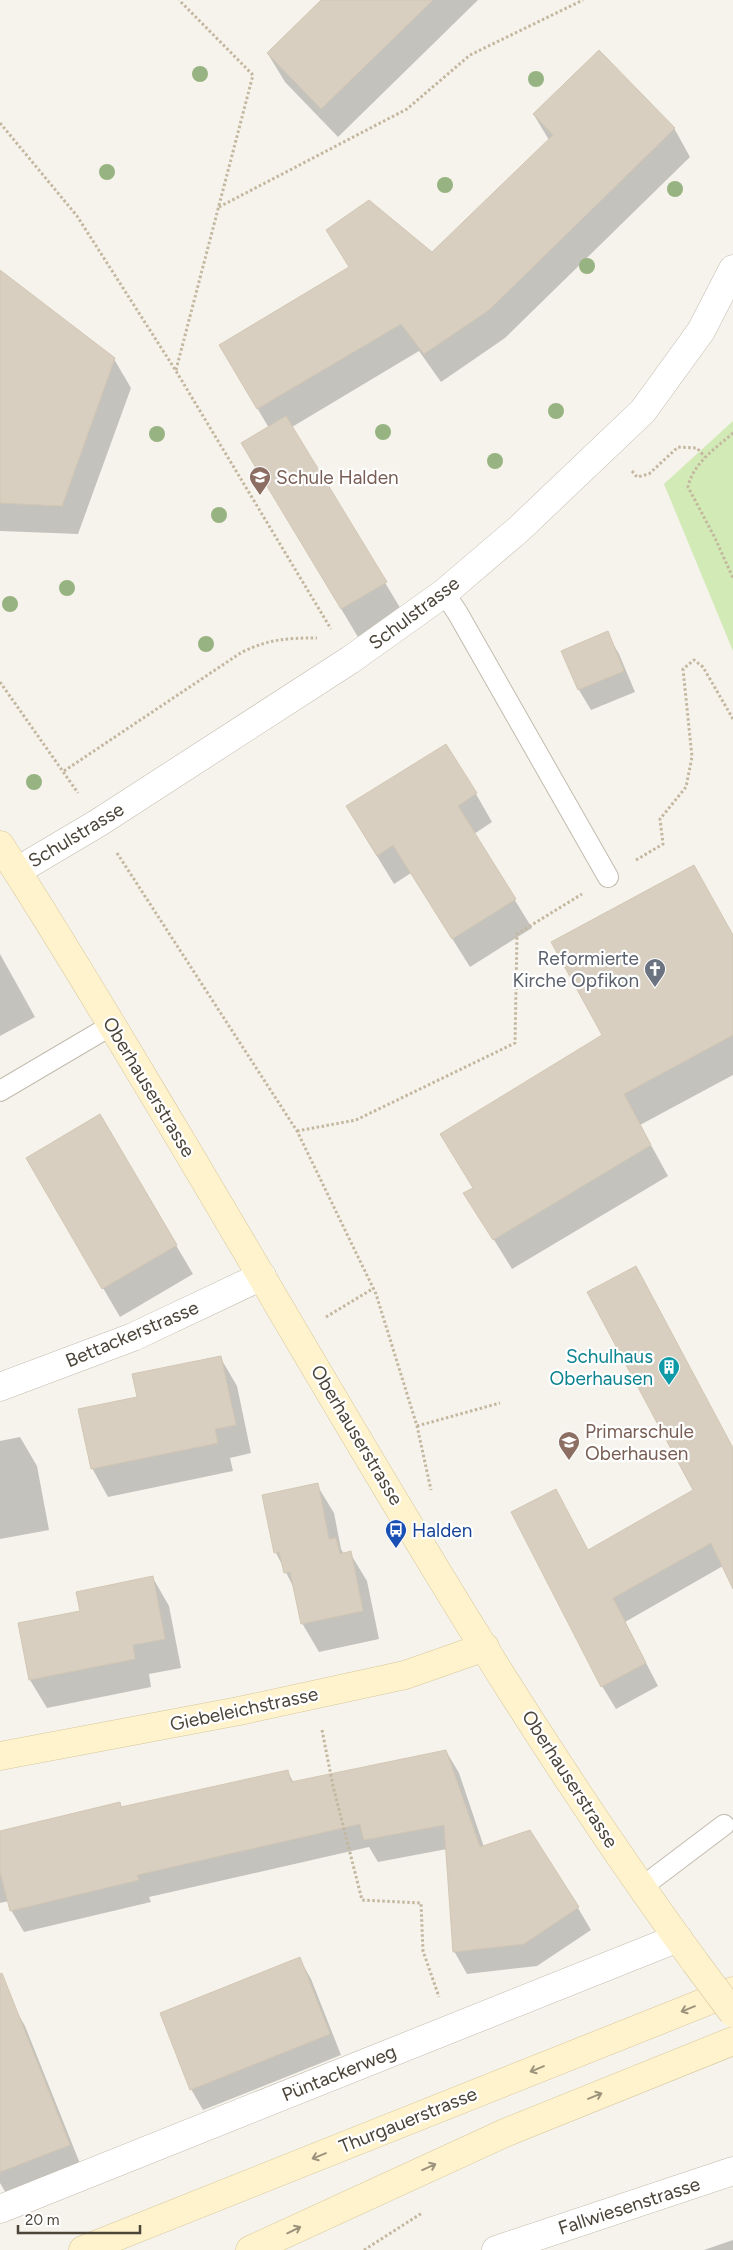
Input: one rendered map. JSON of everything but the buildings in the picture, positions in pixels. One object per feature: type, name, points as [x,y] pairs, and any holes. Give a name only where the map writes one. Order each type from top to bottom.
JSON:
[{"type":"street","name":"Schulstrasse","points":[[17,871],[98,823],[350,660],[444,593],[519,529],[643,410],[701,331],[733,269]]},
{"type":"street","name":"Oberhauserstrasse","points":[[0,845],[112,1025],[485,1648],[560,1766],[678,1938],[733,2013]]},
{"type":"street","name":"Bettackerstrasse","points":[[0,1387],[133,1337],[262,1276]]},
{"type":"street","name":"Giebeleichstrasse","points":[[0,1756],[239,1711],[405,1675],[485,1648]]},
{"type":"street","name":"Püntackerweg","points":[[0,2209],[678,1938]]},
{"type":"street","name":"Thurgauerstrasse","points":[[82,2250],[733,1991]]},
{"type":"street","points":[[250,2250],[507,2132],[733,2041]]},
{"type":"street","name":"Fallwiesenstrasse","points":[[496,2250],[733,2171]]},
{"type":"lane","points":[[444,593],[457,612],[608,877]]},
{"type":"lane","points":[[0,1092],[112,1025]]},
{"type":"lane","points":[[642,1886],[724,1825]]},
{"type":"path","points":[[176,370],[252,75],[179,0]]},
{"type":"path","points":[[218,207],[407,109],[470,55],[583,0]]},
{"type":"path","points":[[0,123],[77,216],[176,370],[350,660]]},
{"type":"path","points":[[733,433],[705,457],[689,481],[688,487],[715,538],[733,578]]},
{"type":"path","points":[[608,444],[637,477],[649,474],[678,446],[697,448],[705,457]]},
{"type":"path","points":[[64,771],[242,652],[265,642],[288,638],[318,638],[350,660]]},
{"type":"path","points":[[297,1132],[356,1120],[515,1043],[517,934],[663,844],[660,818],[686,787],[692,757],[683,669],[694,660],[703,667],[733,719]]},
{"type":"path","points":[[0,682],[79,794]]},
{"type":"path","points":[[113,846],[297,1132],[374,1288],[417,1426],[433,1499]]},
{"type":"path","points":[[325,1317],[374,1288]]},
{"type":"path","points":[[417,1426],[500,1403]]},
{"type":"path","points":[[321,1723],[333,1786],[362,1900],[421,1903],[423,1951],[450,2029]]},
{"type":"path","points":[[364,2250],[430,2208]]},
{"type":"green space","points":[[733,421],[733,651],[664,484]]},
{"type":"place","name":"Schule Halden","points":[[260,496]]},
{"type":"place","name":"Reformierte Kirche Opfikon","points":[[655,988]]},
{"type":"place","name":"Schulhaus Oberhausen","points":[[669,1386]]},
{"type":"place","name":"Primarschule Oberhausen","points":[[569,1461]]},
{"type":"place","name":"Halden","points":[[396,1549]]}]
